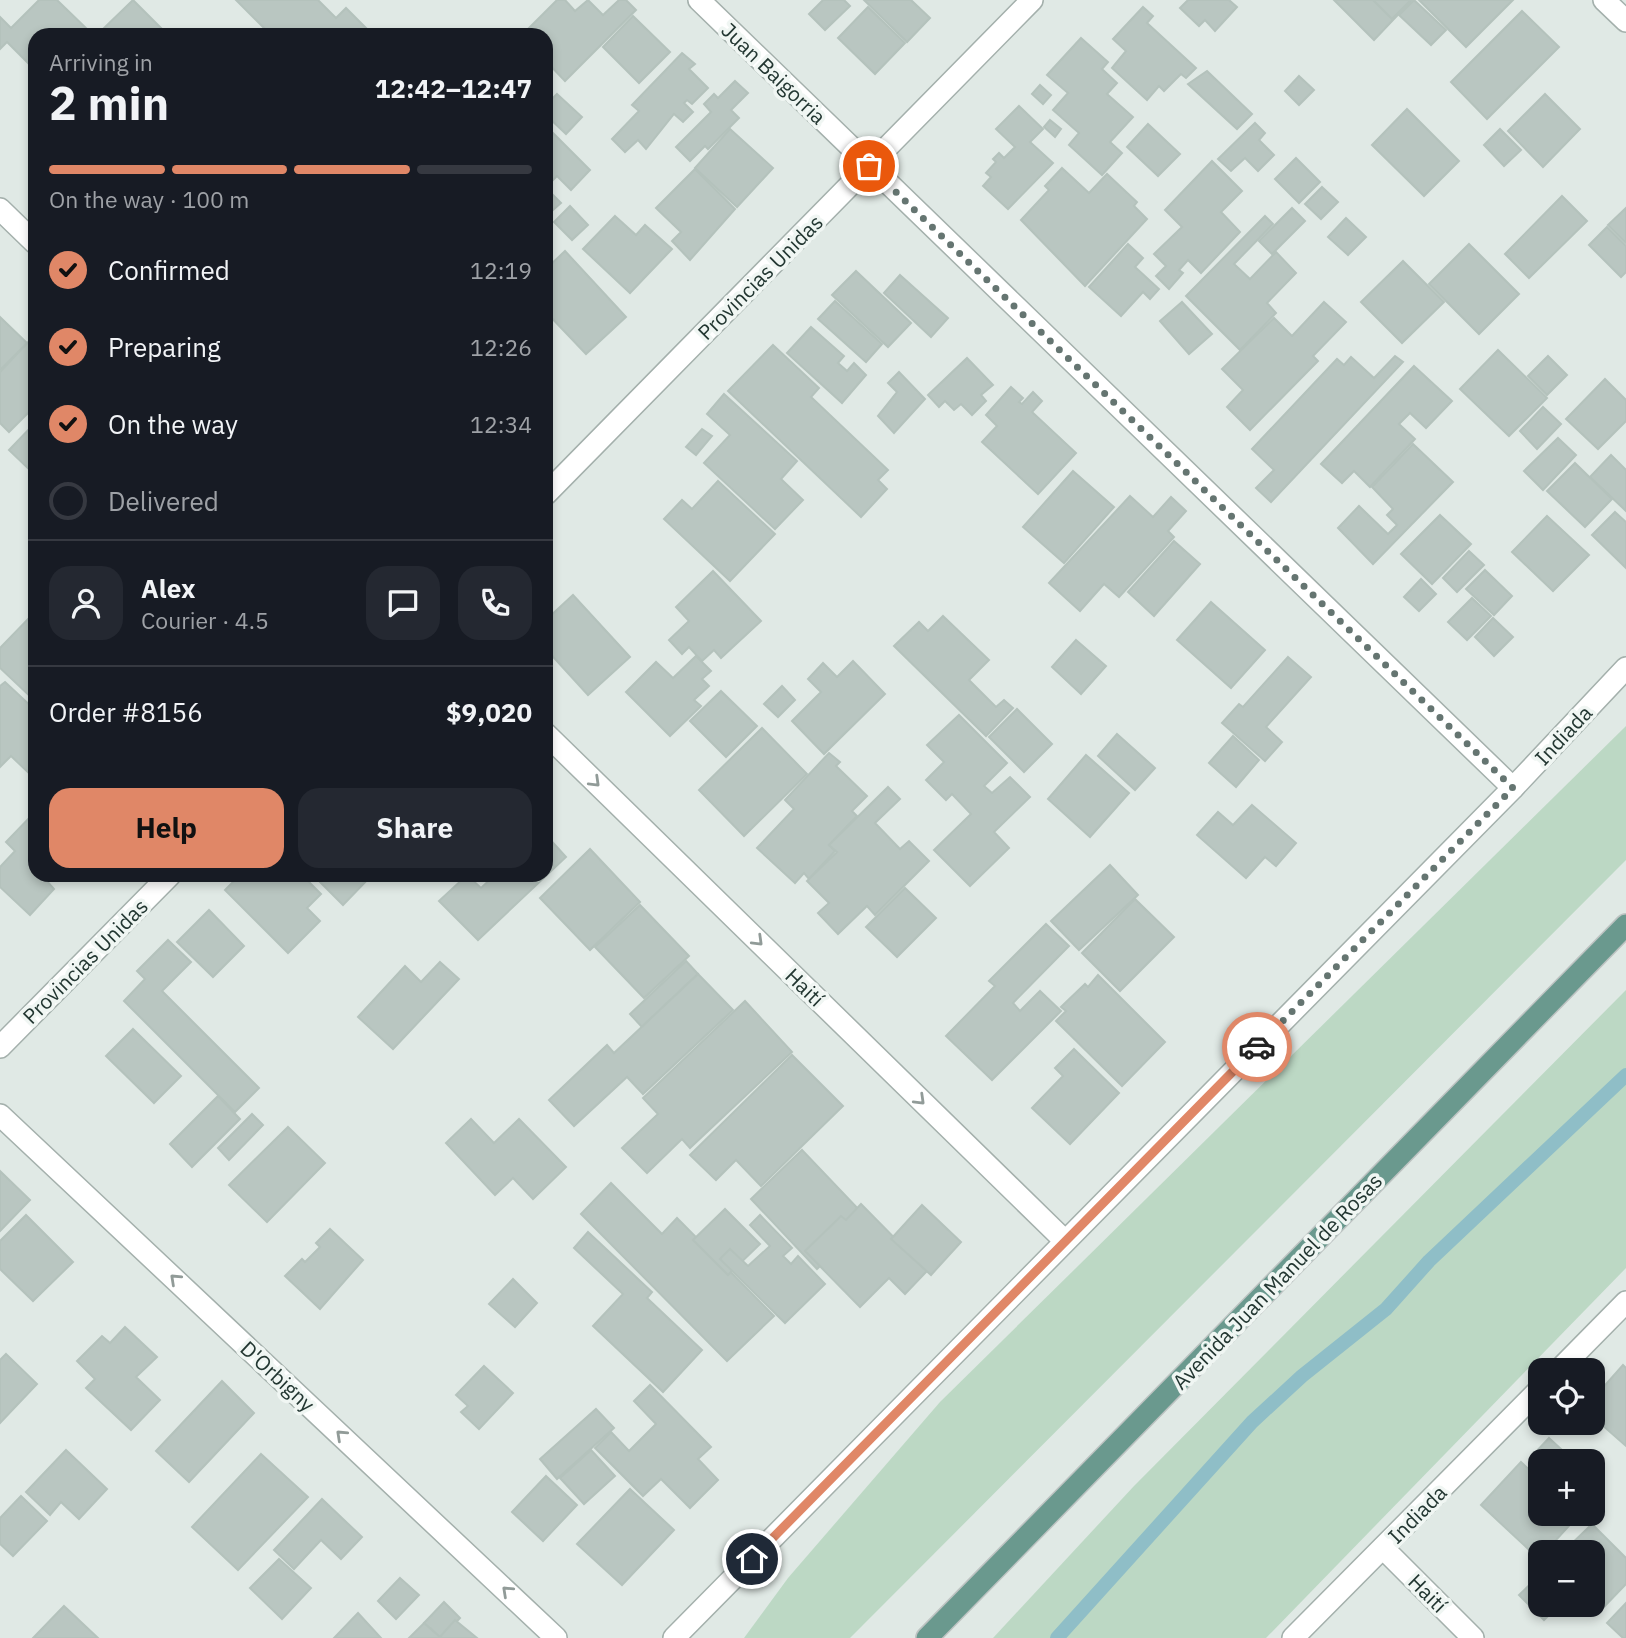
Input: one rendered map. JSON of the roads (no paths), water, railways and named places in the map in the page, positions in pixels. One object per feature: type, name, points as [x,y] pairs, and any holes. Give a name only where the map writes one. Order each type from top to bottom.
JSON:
[{"type":"main road","name":"Avenida Juan Manuel de Rosas","points":[[928,1638],[1626,925]]},
{"type":"street","name":"Juan Baigorria","points":[[699,0],[1513,788]]},
{"type":"street","name":"Provincias Unidas","points":[[553,487],[1032,0]]},
{"type":"street","points":[[1604,0],[1626,21]]},
{"type":"street","points":[[0,209],[28,236]]},
{"type":"street","name":"Indiada","points":[[674,1638],[1513,788],[1626,668]]},
{"type":"street","name":"Haití","points":[[553,741],[1064,1240]]},
{"type":"street","name":"Provincias Unidas","points":[[0,1047],[163,882]]},
{"type":"street","name":"D'Orbigny","points":[[0,1115],[556,1638]]},
{"type":"street","points":[[1571,1358],[1626,1302]]},
{"type":"street","name":"Indiada","points":[[1293,1638],[1528,1401]]},
{"type":"street","name":"Haití","points":[[1384,1548],[1474,1638]]},
{"type":"waterway","points":[[1057,1638],[1252,1422],[1302,1376],[1386,1309],[1429,1261],[1626,1075]]}]
